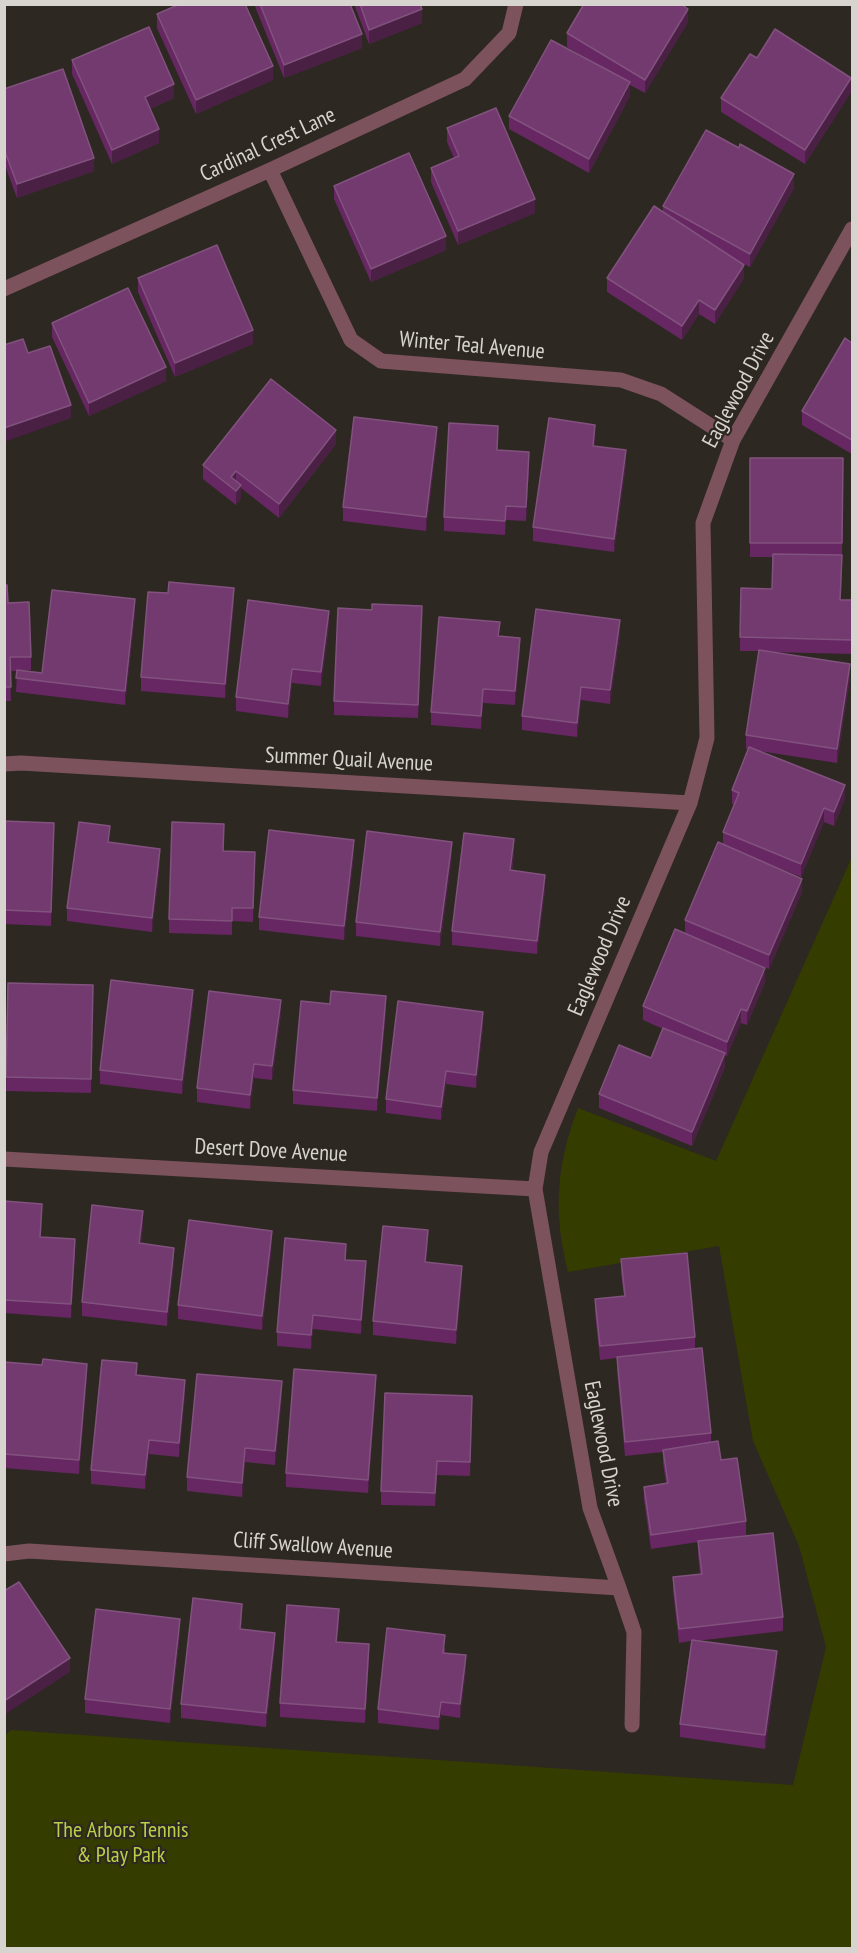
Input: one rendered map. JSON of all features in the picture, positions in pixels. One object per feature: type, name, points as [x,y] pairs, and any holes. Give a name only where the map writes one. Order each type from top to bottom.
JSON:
[{"type":"street","name":"Cardinal Crest Lane","points":[[4,289],[270,170],[465,79],[509,33],[516,4]]},
{"type":"street","name":"Winter Teal Avenue","points":[[270,170],[351,340],[381,361],[621,380],[661,394],[733,440]]},
{"type":"street","name":"Eaglewood Drive","points":[[632,1725],[634,1632],[590,1508],[535,1189],[541,1152],[690,803],[707,738],[703,523],[733,440],[852,229]]},
{"type":"street","name":"Summer Quail Avenue","points":[[4,764],[21,763],[690,803]]},
{"type":"street","name":"Desert Dove Avenue","points":[[4,1159],[535,1189]]},
{"type":"street","name":"Cliff Swallow Avenue","points":[[4,1554],[29,1551],[620,1588]]},
{"type":"green space","name":"The Arbors Tennis & Play Park","points":[[852,857],[852,1948],[5,1948],[4,1736],[11,1730],[793,1785],[826,1647],[799,1546],[753,1441],[719,1246],[568,1272],[560,1230],[559,1189],[565,1149],[578,1108],[716,1161]]},
{"type":"building","points":[[180,4],[245,4],[273,66],[196,100],[157,14]]},
{"type":"building","points":[[260,4],[350,4],[362,34],[284,65]]},
{"type":"building","points":[[360,4],[420,4],[422,9],[369,30]]},
{"type":"building","points":[[584,4],[681,4],[688,9],[645,80],[567,33]]},
{"type":"building","points":[[149,27],[174,84],[145,97],[159,129],[112,150],[72,60]]},
{"type":"building","points":[[775,29],[851,78],[805,150],[721,98],[750,54],[757,58]]},
{"type":"building","points":[[551,40],[630,82],[589,159],[509,116]]},
{"type":"building","points":[[63,69],[94,158],[17,184],[4,149],[4,89]]},
{"type":"building","points":[[496,108],[535,199],[458,231],[431,168],[459,156],[447,128]]},
{"type":"building","points":[[706,130],[739,148],[740,144],[794,174],[750,254],[663,206]]},
{"type":"building","points":[[409,153],[446,236],[371,269],[334,186]]},
{"type":"building","points":[[654,206],[744,265],[715,310],[699,300],[682,326],[607,278]]},
{"type":"building","points":[[217,245],[253,330],[175,363],[138,278]]},
{"type":"building","points":[[128,288],[166,367],[89,403],[52,323]]},
{"type":"building","points":[[845,338],[852,343],[852,440],[802,411]]},
{"type":"building","points":[[23,339],[28,353],[50,346],[71,405],[4,428],[4,345]]},
{"type":"building","points":[[271,379],[336,430],[279,504],[236,471],[231,477],[241,485],[236,491],[203,465]]},
{"type":"building","points":[[354,417],[437,427],[426,517],[343,507]]},
{"type":"building","points":[[549,418],[595,425],[593,446],[626,450],[614,539],[533,527]]},
{"type":"building","points":[[449,423],[498,426],[497,450],[529,452],[526,507],[506,506],[505,521],[444,517]]},
{"type":"building","points":[[750,458],[843,458],[842,543],[750,543]]},
{"type":"building","points":[[773,554],[842,555],[840,600],[852,600],[852,640],[740,637],[741,588],[772,589]]},
{"type":"building","points":[[169,582],[234,588],[225,684],[141,677],[148,592],[168,593]]},
{"type":"building","points":[[4,585],[7,585],[8,603],[29,602],[31,657],[10,657],[11,687],[4,687]]},
{"type":"building","points":[[52,590],[135,599],[125,691],[16,678],[17,670],[42,673]]},
{"type":"building","points":[[248,600],[329,611],[321,672],[292,669],[288,704],[236,697]]},
{"type":"building","points":[[372,604],[422,606],[418,705],[334,701],[338,608],[372,610]]},
{"type":"building","points":[[536,609],[620,620],[610,690],[581,687],[577,723],[522,716]]},
{"type":"building","points":[[439,617],[500,622],[498,636],[520,638],[515,691],[483,689],[481,716],[431,712]]},
{"type":"building","points":[[759,650],[850,664],[837,749],[746,735]]},
{"type":"building","points":[[749,747],[845,785],[834,812],[824,808],[801,864],[723,832],[739,793],[732,790]]},
{"type":"building","points":[[4,821],[54,823],[51,912],[4,910]]},
{"type":"building","points":[[79,822],[110,826],[108,842],[160,849],[152,918],[67,908]]},
{"type":"building","points":[[172,822],[224,824],[223,851],[255,852],[253,908],[232,908],[232,921],[169,919]]},
{"type":"building","points":[[269,830],[354,840],[344,926],[259,917]]},
{"type":"building","points":[[367,831],[452,842],[440,932],[356,922]]},
{"type":"building","points":[[464,833],[514,839],[510,870],[545,875],[537,941],[452,931]]},
{"type":"building","points":[[718,842],[802,879],[769,955],[685,920]]},
{"type":"building","points":[[675,929],[765,968],[747,1011],[741,1009],[727,1042],[643,1006]]},
{"type":"building","points":[[111,980],[193,990],[182,1080],[100,1070]]},
{"type":"building","points":[[8,983],[93,985],[91,1079],[6,1077]]},
{"type":"building","points":[[209,991],[281,1000],[272,1066],[254,1064],[250,1095],[197,1088]]},
{"type":"building","points":[[331,991],[386,996],[377,1098],[293,1090],[301,1001],[330,1004]]},
{"type":"building","points":[[398,1001],[483,1012],[476,1075],[446,1071],[441,1107],[386,1099]]},
{"type":"building","points":[[663,1028],[725,1053],[692,1132],[599,1094],[619,1045],[651,1058]]},
{"type":"building","points":[[4,1201],[42,1204],[40,1237],[75,1239],[71,1304],[4,1300]]},
{"type":"building","points":[[92,1205],[143,1211],[139,1243],[174,1248],[167,1312],[82,1302]]},
{"type":"building","points":[[189,1220],[272,1231],[262,1316],[178,1305]]},
{"type":"building","points":[[383,1226],[428,1230],[425,1262],[462,1266],[456,1330],[373,1321]]},
{"type":"building","points":[[285,1238],[346,1244],[345,1260],[366,1261],[361,1320],[313,1315],[311,1335],[277,1332]]},
{"type":"building","points":[[687,1253],[695,1337],[600,1346],[595,1299],[625,1296],[621,1259]]},
{"type":"building","points":[[702,1348],[711,1433],[625,1442],[617,1357]]},
{"type":"building","points":[[43,1359],[87,1364],[79,1460],[4,1454],[4,1362],[42,1365]]},
{"type":"building","points":[[102,1360],[137,1363],[136,1375],[185,1380],[179,1443],[149,1440],[145,1475],[91,1470]]},
{"type":"building","points":[[294,1369],[376,1375],[368,1480],[286,1473]]},
{"type":"building","points":[[197,1374],[282,1381],[275,1451],[245,1448],[242,1483],[187,1477]]},
{"type":"building","points":[[385,1393],[472,1396],[470,1462],[437,1461],[435,1493],[381,1491]]},
{"type":"building","points":[[718,1441],[721,1460],[737,1458],[746,1521],[651,1535],[644,1487],[668,1483],[663,1450]]},
{"type":"building","points":[[773,1533],[783,1617],[679,1629],[673,1577],[702,1574],[698,1541]]},
{"type":"building","points":[[19,1582],[70,1658],[4,1701],[4,1591]]},
{"type":"building","points":[[193,1598],[242,1604],[240,1629],[275,1633],[266,1713],[181,1704]]},
{"type":"building","points":[[287,1605],[339,1609],[336,1642],[369,1644],[365,1709],[280,1703]]},
{"type":"building","points":[[96,1609],[180,1619],[170,1709],[85,1699]]},
{"type":"building","points":[[387,1628],[445,1635],[443,1653],[466,1655],[460,1704],[441,1702],[439,1717],[378,1709]]},
{"type":"building","points":[[692,1640],[777,1651],[765,1735],[680,1724]]}]
